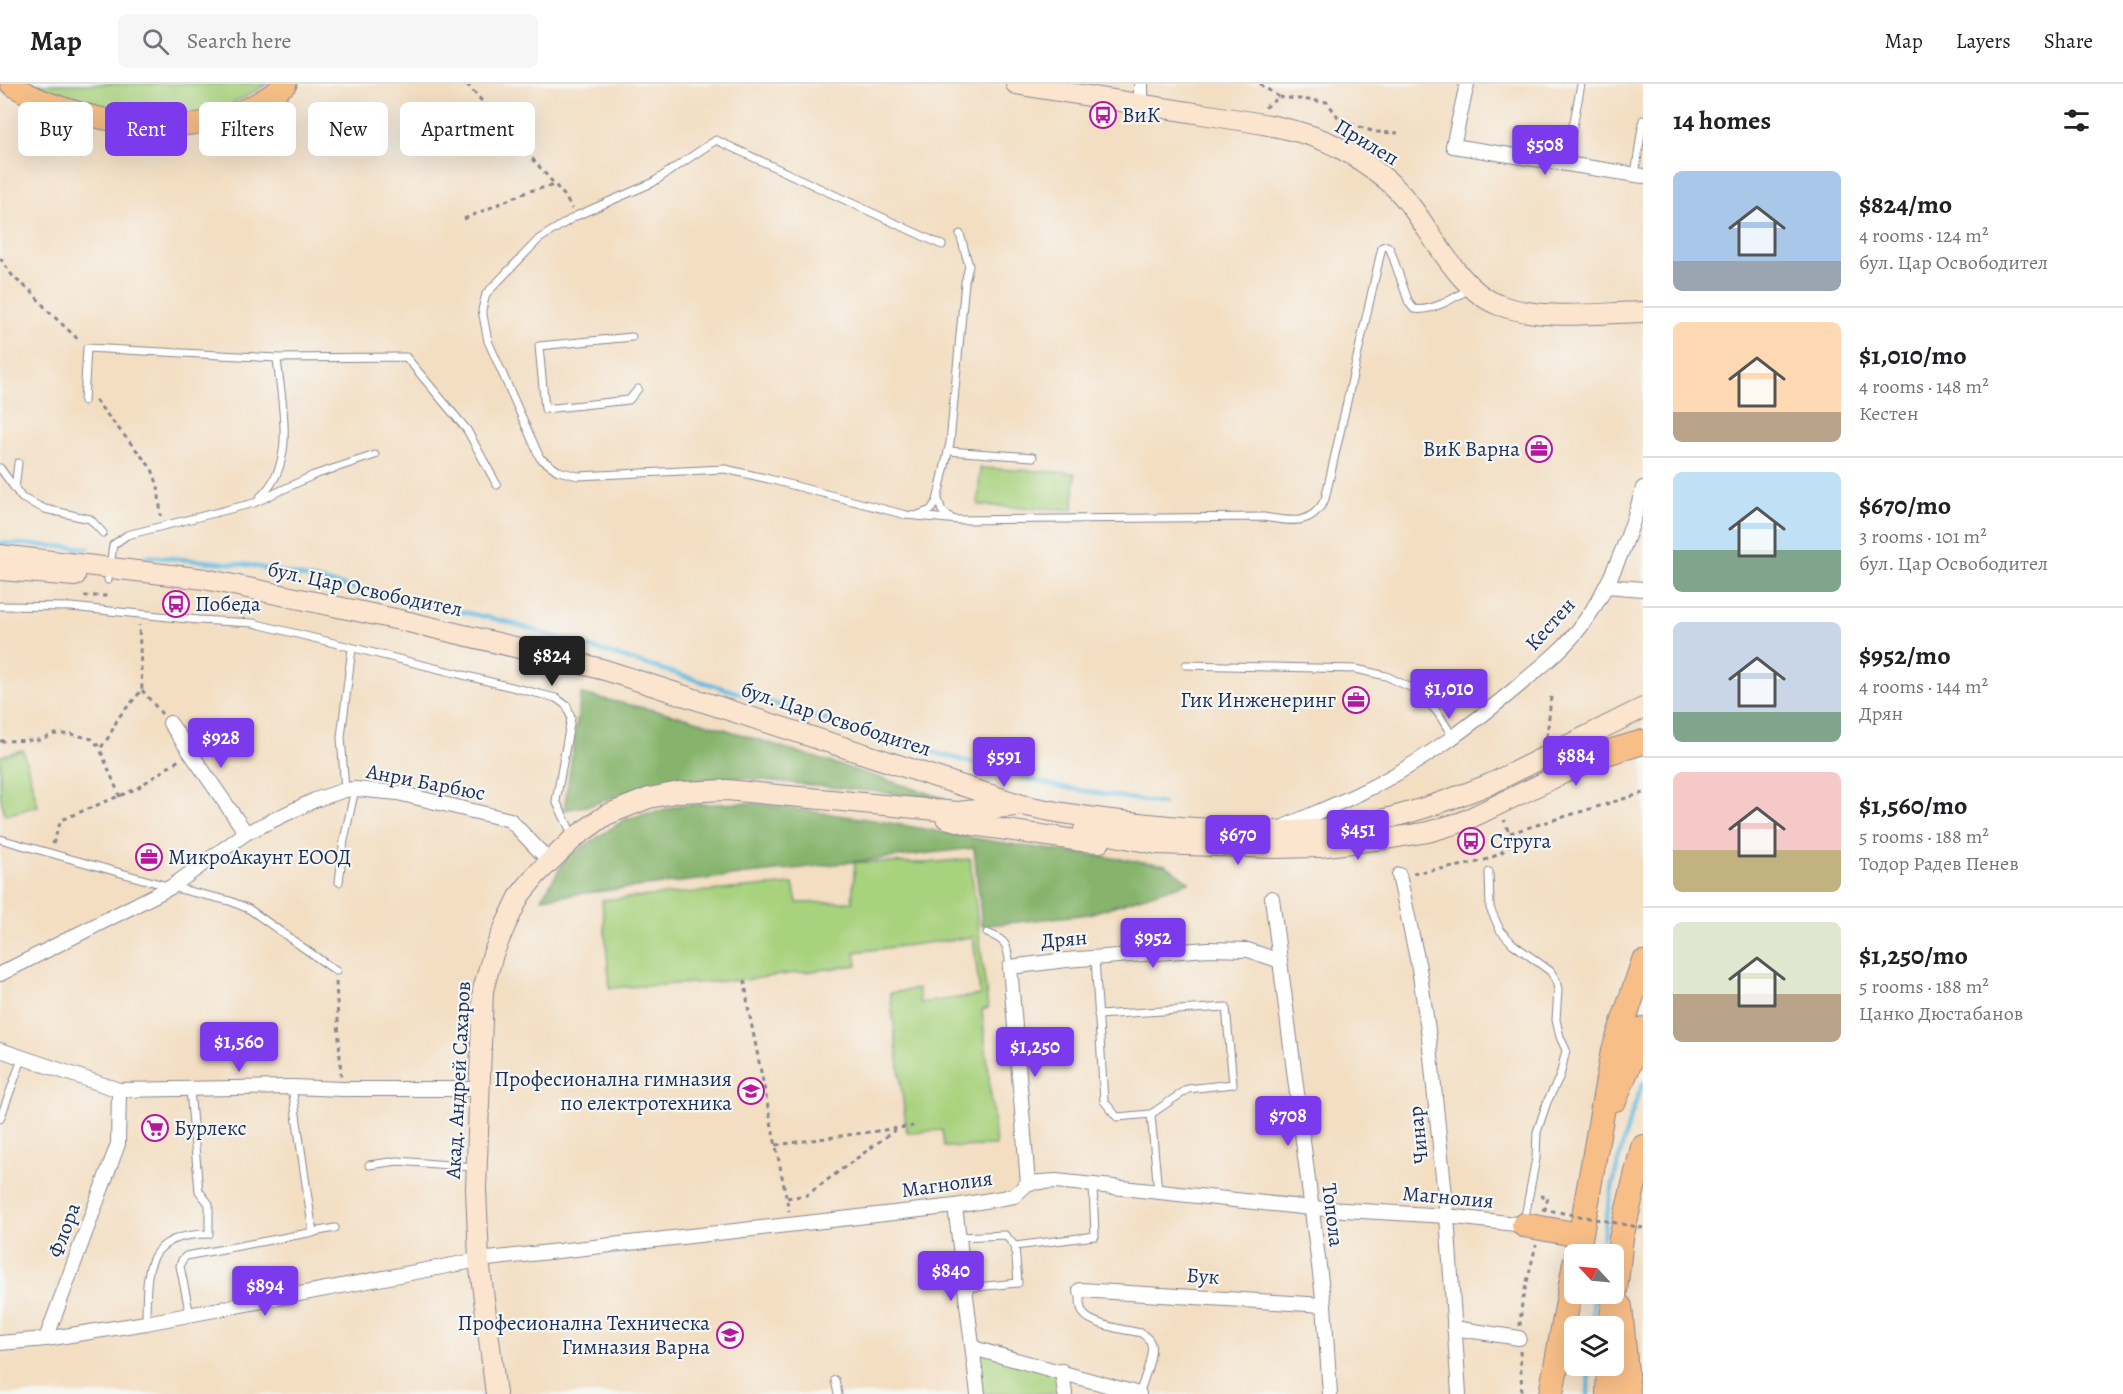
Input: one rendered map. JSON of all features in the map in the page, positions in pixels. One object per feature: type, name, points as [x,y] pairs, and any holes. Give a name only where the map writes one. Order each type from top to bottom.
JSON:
[{"type":"highway","points":[[1603,754],[1643,742]]},
{"type":"highway","points":[[1578,1244],[1612,1056],[1643,963]]},
{"type":"highway","points":[[1585,1210],[1612,1109],[1643,1029]]},
{"type":"highway","points":[[1620,1244],[1643,1147]]},
{"type":"highway","points":[[1621,1238],[1643,1186]]},
{"type":"highway","points":[[1535,1221],[1576,1244]]},
{"type":"highway","points":[[1551,1394],[1567,1304]]},
{"type":"highway","points":[[1567,1394],[1573,1304]]},
{"type":"highway","points":[[1620,1304],[1628,1394]]},
{"type":"highway","points":[[1608,1394],[1609,1376]]},
{"type":"main road","points":[[11,84],[21,91],[66,109],[98,118],[158,127],[213,121],[238,113],[286,84]]},
{"type":"main road","name":"Прилеп","points":[[1016,84],[1296,132],[1334,146],[1388,180],[1409,204],[1453,266],[1472,288],[1498,305],[1542,314],[1643,312]]},
{"type":"main road","name":"бул. Цар Освободител","points":[[0,555],[176,587],[257,599],[521,659],[701,710],[877,767],[991,809],[1034,820],[1157,844],[1274,848],[1318,847],[1428,832],[1462,822],[1643,734]]},
{"type":"main road","name":"бул. Цар Освободител","points":[[0,570],[76,576],[109,574],[205,579],[400,620],[595,668],[1022,805],[1106,820],[1212,829],[1333,828],[1364,824],[1389,817],[1465,794],[1643,708]]},
{"type":"main road","name":"Акад. Андрей Сахаров","points":[[496,1394],[479,1260],[477,1167],[483,990],[493,954],[520,896],[574,838],[606,814],[650,798],[679,792],[727,789],[893,805]]},
{"type":"main road","points":[[893,805],[957,812],[1022,805]]},
{"type":"main road","points":[[893,805],[973,825],[1071,839],[1157,844]]},
{"type":"street","points":[[1142,84],[1142,105]]},
{"type":"street","points":[[1467,84],[1453,146],[1639,176]]},
{"type":"street","name":"Кестен","points":[[1276,830],[1362,792],[1410,766],[1502,700],[1550,659],[1582,626],[1606,586],[1643,488]]},
{"type":"street","points":[[0,581],[36,574]]},
{"type":"street","points":[[1606,586],[1643,589]]},
{"type":"street","points":[[170,723],[246,833]]},
{"type":"street","name":"Анри Барбюс","points":[[0,974],[171,887],[246,833],[315,800],[350,789],[398,793],[510,820],[550,862]]},
{"type":"street","name":"Чинар","points":[[1398,875],[1419,968],[1429,1037],[1447,1216],[1459,1394]]},
{"type":"street","name":"Топола","points":[[1272,898],[1324,1305],[1330,1394]]},
{"type":"street","name":"Дрян","points":[[1010,967],[1029,963],[1208,949],[1248,950],[1280,960]]},
{"type":"street","points":[[1010,967],[1028,1183]]},
{"type":"street","points":[[0,1050],[119,1090],[292,1087],[479,1089]]},
{"type":"street","name":"Флора","points":[[46,1339],[118,1144],[119,1090]]},
{"type":"street","name":"Магнолия","points":[[46,1339],[190,1315],[479,1260],[955,1206],[1014,1196],[1028,1183],[1056,1181],[1311,1208],[1535,1221]]},
{"type":"street","points":[[955,1206],[978,1394]]},
{"type":"street","name":"Бук","points":[[1080,1290],[1324,1305]]},
{"type":"street","points":[[1454,1328],[1519,1338]]},
{"type":"street","points":[[0,1343],[46,1339]]},
{"type":"street","points":[[973,1348],[1139,1394]]},
{"type":"street","points":[[1062,1371],[1065,1394]]},
{"type":"lane","points":[[1566,164],[1581,84]]},
{"type":"lane","points":[[1639,176],[1643,120]]},
{"type":"lane","points":[[942,246],[716,140],[652,183],[576,216],[539,239],[486,294],[482,310],[488,341],[540,458],[558,471],[578,476],[725,470],[770,478],[906,515],[959,520],[1264,518],[1292,521],[1308,518],[1316,513],[1325,499],[1358,363],[1382,248],[1386,246],[1390,249],[1409,303],[1414,309],[1420,310],[1443,303],[1472,288]]},
{"type":"lane","points":[[906,515],[926,513],[935,506],[948,451],[965,282],[969,266],[960,234]]},
{"type":"lane","points":[[632,337],[539,346],[545,409],[629,400],[638,389]]},
{"type":"lane","points":[[84,401],[87,348],[277,358],[406,357],[467,430],[497,484]]},
{"type":"lane","points":[[254,503],[268,490],[280,471],[285,447],[277,358]]},
{"type":"lane","points":[[948,451],[1033,457]]},
{"type":"lane","points":[[109,574],[113,545],[127,536],[254,503],[314,476],[375,455]]},
{"type":"lane","points":[[15,489],[18,463]]},
{"type":"lane","points":[[0,468],[22,498],[36,505],[90,519],[103,533]]},
{"type":"lane","points":[[938,495],[942,512],[959,520]]},
{"type":"lane","points":[[0,606],[71,607],[138,612],[198,620],[253,622],[556,698],[562,701],[570,711],[571,718],[556,801],[574,838]]},
{"type":"lane","points":[[339,882],[350,789],[341,737],[352,648]]},
{"type":"lane","points":[[1186,665],[1356,669],[1386,676],[1418,691],[1438,712],[1453,737]]},
{"type":"lane","points":[[0,839],[171,887],[230,900],[249,909],[336,971]]},
{"type":"lane","points":[[1489,872],[1490,908],[1500,930],[1513,944],[1550,970],[1556,980],[1558,990],[1556,1020],[1566,1050],[1560,1076],[1547,1102],[1537,1132],[1535,1221]]},
{"type":"lane","points":[[987,933],[1000,938],[1006,944],[1010,967]]},
{"type":"lane","points":[[1095,958],[1098,1015],[1104,1101],[1117,1117],[1151,1114],[1188,1089],[1233,1084],[1226,1007],[1098,1015]]},
{"type":"lane","points":[[0,1119],[22,1059]]},
{"type":"lane","points":[[292,1087],[313,1233]]},
{"type":"lane","points":[[146,1323],[147,1273],[156,1252],[172,1240],[209,1234],[209,1204],[199,1191],[190,1090]]},
{"type":"lane","points":[[1151,1114],[1158,1192]]},
{"type":"lane","points":[[369,1165],[398,1161],[477,1167]]},
{"type":"lane","points":[[1014,1246],[1095,1236],[1093,1185]]},
{"type":"lane","points":[[190,1315],[180,1266],[186,1256],[335,1228]]},
{"type":"lane","points":[[959,1238],[1005,1234],[1014,1246],[1018,1283],[965,1288]]},
{"type":"lane","points":[[1080,1290],[1084,1316],[1148,1337],[1151,1353],[1139,1394]]},
{"type":"lane","points":[[835,1380],[838,1394]]},
{"type":"path","points":[[467,84],[556,185],[576,216]]},
{"type":"path","points":[[1260,84],[1279,97],[1327,102],[1341,121],[1348,154]]},
{"type":"path","points":[[1246,122],[1279,97]]},
{"type":"path","points":[[1341,121],[1375,132],[1398,134]]},
{"type":"path","points":[[464,219],[529,191],[556,185]]},
{"type":"path","points":[[0,258],[14,278],[32,291],[48,311],[87,348]]},
{"type":"path","points":[[85,381],[98,405],[152,469],[158,486],[161,527]]},
{"type":"path","points":[[71,607],[75,597],[105,596],[109,574]]},
{"type":"path","points":[[138,612],[142,690],[170,723]]},
{"type":"path","points":[[100,749],[118,718],[142,690]]},
{"type":"path","points":[[1546,756],[1551,697]]},
{"type":"path","points":[[0,741],[39,740],[55,734],[71,734],[92,739],[100,749],[120,797]]},
{"type":"path","points":[[50,854],[61,820],[136,789],[190,752]]},
{"type":"path","points":[[1509,833],[1643,793]]},
{"type":"path","points":[[1398,875],[1482,861],[1497,856],[1510,844],[1509,833],[1498,804]]},
{"type":"path","points":[[336,971],[342,1089]]},
{"type":"path","points":[[744,980],[792,1224]]},
{"type":"path","points":[[776,1145],[913,1126]]},
{"type":"path","points":[[787,1198],[807,1195],[898,1128]]},
{"type":"path","points":[[1522,1394],[1519,1338],[1522,1302],[1535,1221],[1540,1204],[1540,1196],[1548,1197],[1535,1221]]},
{"type":"path","points":[[1535,1221],[1643,1228]]},
{"type":"green space","points":[[38,84],[267,84],[235,102],[199,102],[199,113],[188,115],[187,102],[105,102],[105,110],[93,107],[93,102],[76,102]]},
{"type":"green space","points":[[980,468],[1075,473],[1073,510],[978,505]]},
{"type":"green space","points":[[581,694],[689,718],[947,799],[732,777],[647,785],[591,805],[564,810]]},
{"type":"green space","points":[[23,750],[38,806],[5,815],[0,796],[0,756]]},
{"type":"green space","points":[[752,803],[873,820],[1008,844],[1166,865],[1189,882],[1089,914],[982,926],[974,848],[542,898],[567,857],[626,819],[681,805]]},
{"type":"green space","points":[[970,859],[988,1008],[982,1010],[996,1146],[944,1147],[942,1130],[907,1133],[890,993],[918,989],[920,1003],[980,995],[973,937],[855,952],[857,965],[744,980],[610,988],[602,900],[793,884],[797,903],[852,902],[855,862],[926,863]]},
{"type":"green space","points":[[973,1348],[1062,1371],[1065,1394],[978,1394]]},
{"type":"waterway","points":[[0,543],[88,548]]},
{"type":"waterway","points":[[146,556],[249,565],[504,621],[922,749],[1055,786],[1163,804]]},
{"type":"waterway","points":[[1602,1244],[1607,1211],[1628,1124],[1643,1083]]},
{"type":"waterway","points":[[1593,1304],[1593,1316]]},
{"type":"waterway","points":[[1588,1394],[1589,1376]]},
{"type":"place","name":"ВиК","points":[[1103,115]]},
{"type":"place","name":"ВиК Варна","points":[[1539,449]]},
{"type":"place","name":"Победа","points":[[176,604]]},
{"type":"place","name":"Гик Инженеринг","points":[[1356,700]]},
{"type":"place","name":"Струга","points":[[1471,841]]},
{"type":"place","name":"МикроАкаунт ЕООД","points":[[149,857]]},
{"type":"place","name":"Професионална гимназия по електротехника","points":[[751,1091]]},
{"type":"place","name":"Бурлекс","points":[[155,1128]]},
{"type":"place","name":"Професионална Техническа Гимназия Варна","points":[[730,1335]]}]
